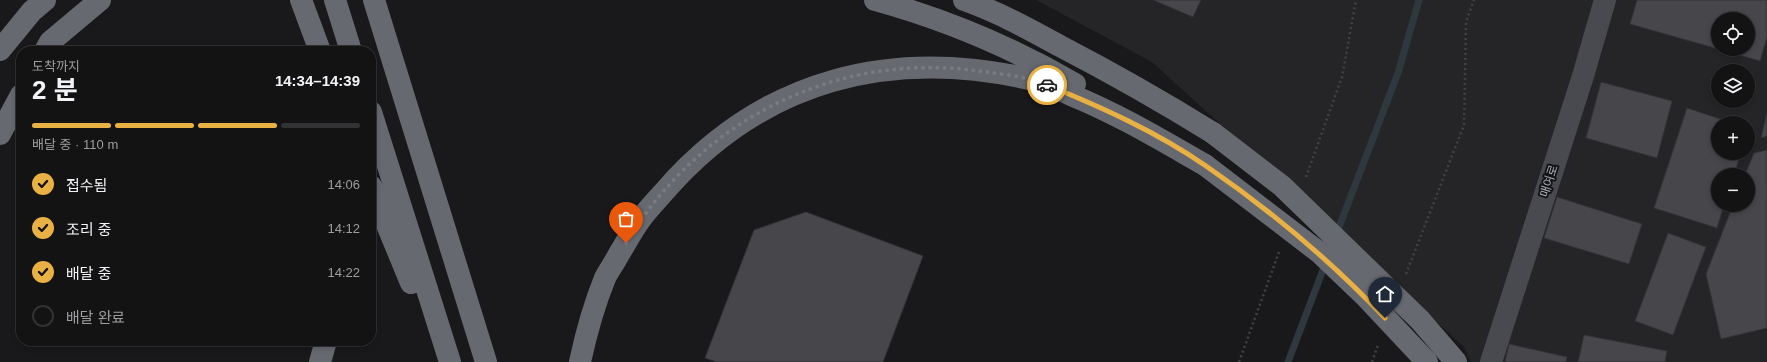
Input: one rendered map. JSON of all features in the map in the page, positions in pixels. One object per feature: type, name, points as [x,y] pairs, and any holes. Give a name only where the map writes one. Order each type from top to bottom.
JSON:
[{"type":"highway","points":[[0,50],[32,11],[45,0]]},
{"type":"highway","points":[[48,46],[50,42],[100,0]]},
{"type":"highway","points":[[335,0],[349,46]]},
{"type":"highway","points":[[374,0],[486,362]]},
{"type":"highway","points":[[875,0],[902,7],[973,34],[1039,63],[1126,112],[1205,165],[1320,254],[1365,296],[1426,362]]},
{"type":"highway","points":[[964,0],[995,11],[1164,102]]},
{"type":"highway","points":[[1006,0],[1082,43],[1164,102],[1213,133],[1294,197],[1420,320],[1456,362]]},
{"type":"highway","points":[[302,2],[309,46]]},
{"type":"highway","points":[[302,2],[318,46]]},
{"type":"highway","points":[[580,362],[587,332],[606,277],[640,220],[679,174],[724,134],[764,108],[808,88],[855,75],[910,67],[956,68],[1005,74],[1040,82],[1094,104],[1141,128],[1205,165]]},
{"type":"highway","points":[[0,134],[16,104]]},
{"type":"highway","points":[[376,128],[450,362]]},
{"type":"highway","points":[[376,198],[445,362]]},
{"type":"highway","points":[[320,362],[325,346]]},
{"type":"street","name":"매여로","points":[[1491,362],[1583,76],[1605,0]]},
{"type":"path","points":[[1404,281],[1464,125],[1466,22],[1474,0]]},
{"type":"path","points":[[1372,362],[1381,340]]},
{"type":"shaded area","points":[[1036,0],[1767,0],[1767,362],[1471,362],[1464,347],[1152,62]]},
{"type":"building","points":[[1153,0],[1201,0],[1193,17]]},
{"type":"building","points":[[1637,0],[1767,0],[1767,37],[1760,61],[1742,56],[1755,56],[1755,12],[1711,12],[1711,47],[1630,24]]},
{"type":"building","points":[[1601,82],[1672,101],[1657,158],[1586,138]]},
{"type":"building","points":[[1687,108],[1711,116],[1711,160],[1739,160],[1736,168],[1711,168],[1711,212],[1722,212],[1717,228],[1654,208]]},
{"type":"building","points":[[1767,112],[1767,136],[1761,138]]},
{"type":"building","points":[[1767,150],[1767,328],[1721,339],[1706,274],[1730,212],[1755,212],[1755,168],[1748,168],[1751,160],[1755,160],[1755,153]]},
{"type":"building","points":[[1557,197],[1642,224],[1629,264],[1544,238]]},
{"type":"building","points":[[806,212],[923,256],[883,362],[717,362],[705,358],[754,230]]},
{"type":"building","points":[[1668,233],[1706,247],[1673,335],[1635,321]]},
{"type":"building","points":[[1584,335],[1667,351],[1665,362],[1578,362]]},
{"type":"building","points":[[1509,344],[1567,357],[1566,362],[1505,362]]},
{"type":"waterway","points":[[1336,235],[1398,73],[1419,0]]},
{"type":"waterway","points":[[1288,362],[1326,262]]},
{"type":"way so far","points":[[626,243],[640,220],[679,174],[724,134],[764,108],[808,88],[855,75],[910,67],[956,68],[1005,74],[1047,85]]},
{"type":"route","points":[[1047,85],[1094,104],[1141,128],[1205,165],[1320,254],[1365,296],[1385,318]]}]
